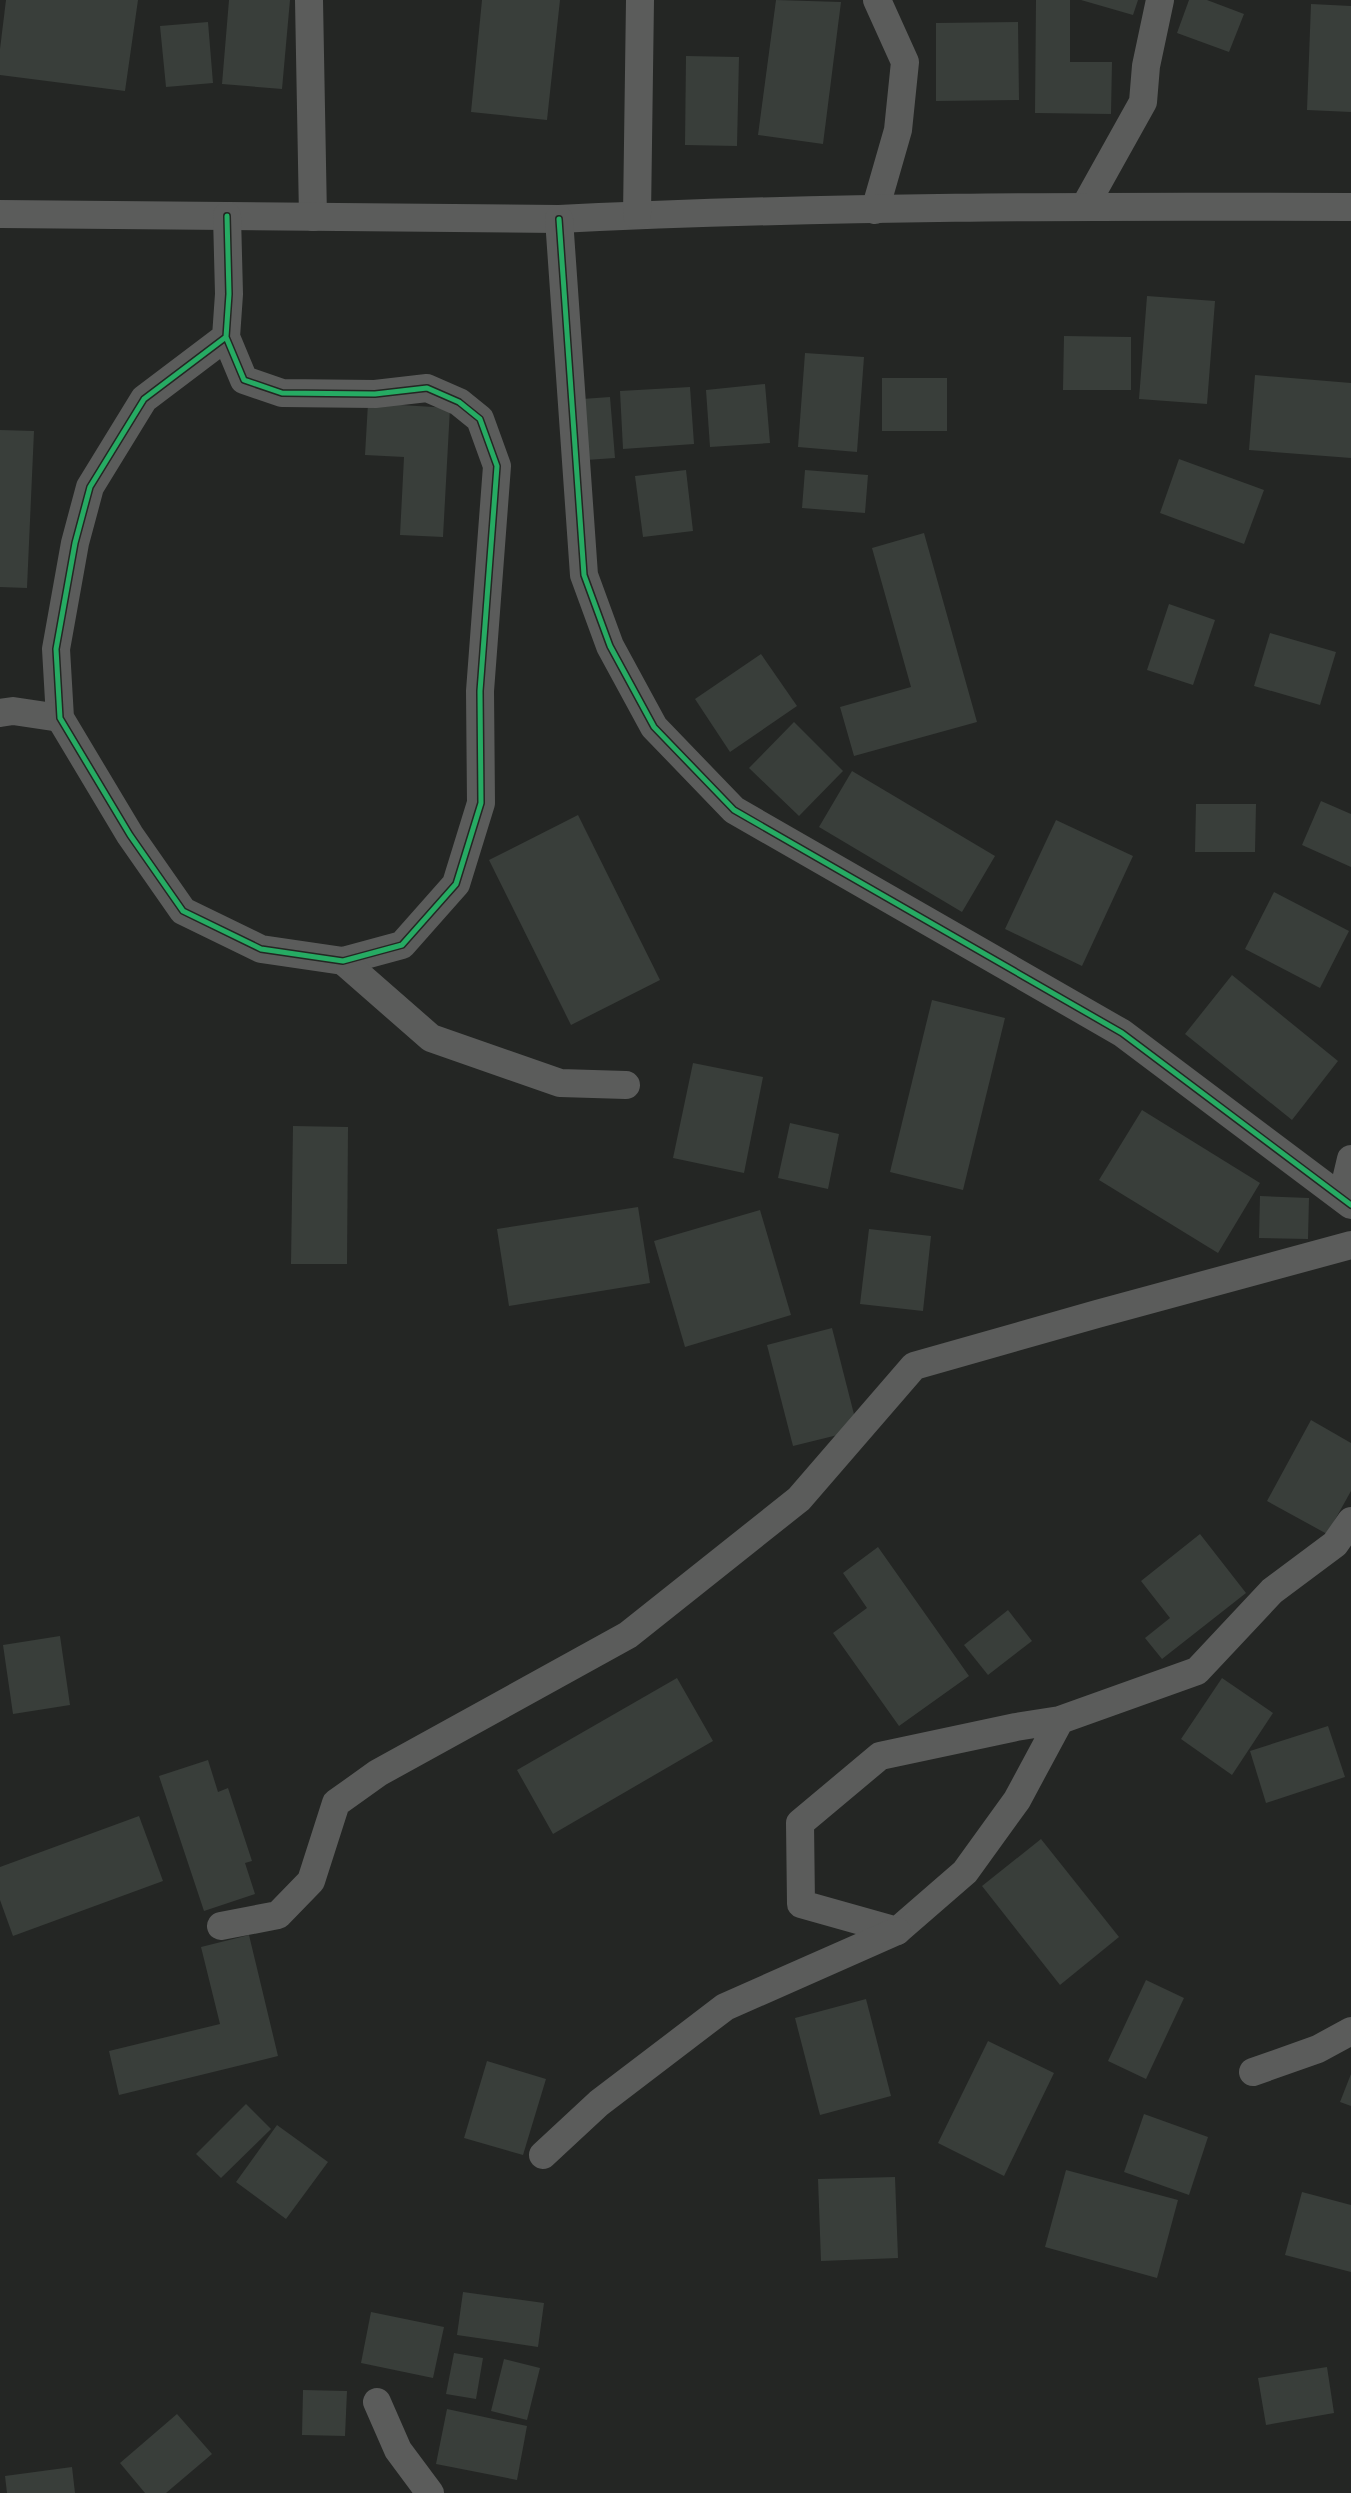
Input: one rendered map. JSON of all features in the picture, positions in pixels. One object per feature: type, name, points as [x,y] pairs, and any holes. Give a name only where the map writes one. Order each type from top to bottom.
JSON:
[{"type":"street","points":[[309,0],[313,217]]},
{"type":"street","points":[[637,216],[640,0]]},
{"type":"street","points":[[875,210],[898,130],[905,62],[877,0]]},
{"type":"street","points":[[1085,206],[1143,102],[1146,66],[1160,0]]},
{"type":"street","points":[[0,214],[559,219],[1085,206],[1351,207]]},
{"type":"street","points":[[226,337],[144,398],[90,486],[75,544],[56,649],[60,718],[130,835],[183,911],[261,949],[343,960],[402,945],[456,884],[481,803],[480,691],[497,466],[480,419],[459,402],[427,388],[375,394],[282,393],[244,380],[226,337],[229,294],[227,216]]},
{"type":"street","points":[[559,219],[584,575],[610,646],[654,727],[734,810],[1122,1033],[1347,1201]]},
{"type":"street","points":[[0,713],[13,711],[60,718]]},
{"type":"street","points":[[343,960],[431,1038],[560,1083],[626,1084]]},
{"type":"street","points":[[1347,1201],[1351,1159]]},
{"type":"street","points":[[221,1926],[278,1915],[311,1881],[336,1803],[378,1773],[628,1635],[799,1499],[914,1366],[1351,1245]]},
{"type":"street","points":[[897,1931],[801,1904],[800,1823],[880,1756],[1016,1727],[1060,1720],[1197,1671],[1272,1591],[1335,1544],[1351,1521]]},
{"type":"street","points":[[542,2155],[599,2103],[725,2007],[897,1931],[965,1872],[1017,1800],[1060,1720]]},
{"type":"street","points":[[1253,2072],[1318,2049],[1351,2031]]},
{"type":"street","points":[[378,2402],[398,2450],[430,2493]]},
{"type":"building","points":[[6,0],[138,0],[125,91],[0,75],[0,49]]},
{"type":"building","points":[[229,0],[290,0],[282,89],[222,84]]},
{"type":"building","points":[[482,0],[560,0],[547,120],[471,112]]},
{"type":"building","points":[[776,0],[841,2],[823,144],[758,135]]},
{"type":"building","points":[[1036,0],[1070,0],[1070,62],[1112,62],[1111,114],[1035,113]]},
{"type":"building","points":[[1081,0],[1138,0],[1133,15]]},
{"type":"building","points":[[1189,0],[1207,0],[1244,14],[1229,52],[1177,33]]},
{"type":"building","points":[[1311,4],[1351,6],[1351,112],[1307,110]]},
{"type":"building","points":[[208,22],[213,83],[166,87],[160,26]]},
{"type":"building","points":[[1018,22],[1019,100],[936,101],[936,23]]},
{"type":"building","points":[[686,56],[739,57],[737,146],[685,145]]},
{"type":"building","points":[[1147,296],[1215,301],[1207,404],[1139,399]]},
{"type":"building","points":[[1064,336],[1131,337],[1131,390],[1063,390]]},
{"type":"building","points":[[805,353],[864,357],[857,452],[798,447]]},
{"type":"building","points":[[1255,375],[1351,383],[1351,458],[1249,450]]},
{"type":"building","points":[[882,378],[947,378],[947,431],[882,431]]},
{"type":"building","points":[[765,384],[770,443],[710,447],[706,390]]},
{"type":"building","points":[[690,387],[694,444],[623,449],[620,391]]},
{"type":"building","points":[[610,397],[615,458],[586,460],[582,399]]},
{"type":"building","points":[[368,403],[450,408],[443,537],[400,535],[404,457],[365,455]]},
{"type":"building","points":[[0,430],[34,431],[27,588],[0,587]]},
{"type":"building","points":[[1179,459],[1264,490],[1244,544],[1160,513]]},
{"type":"building","points":[[686,470],[693,531],[643,537],[635,476]]},
{"type":"building","points":[[805,470],[868,475],[865,513],[802,508]]},
{"type":"building","points":[[924,533],[977,722],[854,756],[840,707],[911,687],[872,548]]},
{"type":"building","points":[[1169,604],[1215,620],[1193,685],[1147,670]]},
{"type":"building","points":[[1270,633],[1336,652],[1320,705],[1254,686]]},
{"type":"building","points":[[761,654],[797,706],[730,752],[695,699]]},
{"type":"building","points":[[794,722],[843,771],[799,816],[749,768]]},
{"type":"building","points":[[852,771],[995,856],[962,912],[819,827]]},
{"type":"building","points":[[1321,801],[1351,814],[1351,867],[1302,845]]},
{"type":"building","points":[[1196,804],[1256,804],[1255,852],[1195,852]]},
{"type":"building","points":[[578,815],[660,980],[571,1025],[489,860]]},
{"type":"building","points":[[1056,820],[1133,856],[1082,966],[1005,929]]},
{"type":"building","points":[[1274,892],[1349,931],[1320,988],[1245,949]]},
{"type":"building","points":[[1232,975],[1338,1061],[1292,1120],[1185,1034]]},
{"type":"building","points":[[932,1000],[1005,1018],[963,1190],[890,1172]]},
{"type":"building","points":[[693,1063],[763,1077],[744,1173],[673,1158]]},
{"type":"building","points":[[1142,1110],[1260,1183],[1218,1253],[1099,1180]]},
{"type":"building","points":[[790,1123],[839,1134],[828,1189],[778,1178]]},
{"type":"building","points":[[293,1126],[348,1127],[347,1264],[291,1264]]},
{"type":"building","points":[[1260,1196],[1309,1198],[1308,1239],[1259,1238]]},
{"type":"building","points":[[638,1207],[650,1283],[509,1306],[497,1229]]},
{"type":"building","points":[[760,1210],[791,1315],[685,1347],[654,1241]]},
{"type":"building","points":[[869,1229],[931,1236],[923,1311],[860,1304]]},
{"type":"building","points":[[832,1328],[858,1430],[793,1446],[767,1345]]},
{"type":"building","points":[[1311,1420],[1351,1443],[1351,1491],[1327,1534],[1267,1501]]},
{"type":"building","points":[[1200,1534],[1246,1593],[1162,1659],[1145,1638],[1170,1618],[1141,1581]]},
{"type":"building","points":[[878,1547],[969,1676],[899,1726],[833,1633],[867,1608],[843,1573]]},
{"type":"building","points":[[1008,1610],[1032,1641],[988,1675],[964,1645]]},
{"type":"building","points":[[60,1636],[70,1705],[13,1714],[3,1645]]},
{"type":"building","points":[[677,1678],[713,1741],[553,1834],[517,1770]]},
{"type":"building","points":[[1222,1678],[1273,1713],[1232,1775],[1181,1739]]},
{"type":"building","points":[[1328,1726],[1345,1777],[1266,1803],[1250,1751]]},
{"type":"building","points":[[208,1760],[218,1792],[228,1788],[252,1861],[245,1863],[255,1894],[204,1911],[159,1776]]},
{"type":"building","points":[[139,1816],[163,1881],[13,1936],[0,1900],[0,1867]]},
{"type":"building","points":[[1041,1839],[1119,1937],[1060,1985],[982,1886]]},
{"type":"building","points":[[249,1935],[278,2056],[119,2095],[109,2051],[220,2024],[201,1947]]},
{"type":"building","points":[[1146,1980],[1184,1998],[1146,2079],[1108,2061]]},
{"type":"building","points":[[866,1999],[891,2096],[820,2115],[795,2018]]},
{"type":"building","points":[[988,2041],[1054,2073],[1004,2176],[938,2143]]},
{"type":"building","points":[[487,2061],[546,2079],[523,2155],[464,2138]]},
{"type":"building","points":[[1351,2074],[1351,2106],[1340,2102]]},
{"type":"building","points":[[246,2104],[271,2129],[221,2178],[196,2154]]},
{"type":"building","points":[[1144,2114],[1208,2137],[1189,2195],[1124,2172]]},
{"type":"building","points":[[277,2125],[328,2162],[286,2219],[236,2182]]},
{"type":"building","points":[[1066,2170],[1178,2200],[1157,2278],[1045,2247]]},
{"type":"building","points":[[895,2177],[898,2258],[821,2261],[818,2179]]},
{"type":"building","points":[[1302,2192],[1351,2205],[1351,2272],[1285,2255]]},
{"type":"building","points":[[463,2292],[544,2303],[538,2347],[457,2335]]},
{"type":"building","points":[[371,2312],[444,2327],[433,2378],[361,2363]]},
{"type":"building","points":[[454,2353],[483,2358],[476,2399],[446,2394]]},
{"type":"building","points":[[504,2359],[540,2368],[527,2420],[491,2411]]},
{"type":"building","points":[[1327,2367],[1334,2413],[1266,2425],[1258,2378]]},
{"type":"building","points":[[303,2390],[347,2391],[345,2436],[302,2435]]},
{"type":"building","points":[[447,2409],[527,2426],[517,2480],[436,2464]]},
{"type":"building","points":[[177,2414],[212,2454],[166,2493],[145,2493],[120,2463]]},
{"type":"building","points":[[72,2467],[75,2493],[7,2493],[5,2476]]},
{"type":"cycle path","points":[[226,337],[144,399],[90,487],[75,543],[56,649],[60,718],[130,835],[183,911],[261,949],[343,961],[402,945],[456,884],[481,803],[480,691],[497,466],[480,419],[459,402],[427,388],[375,394],[282,393],[244,380],[226,337],[229,294],[227,216]]},
{"type":"cycle path","points":[[559,219],[584,575],[610,646],[654,727],[734,810],[1122,1033],[1351,1205]]}]
